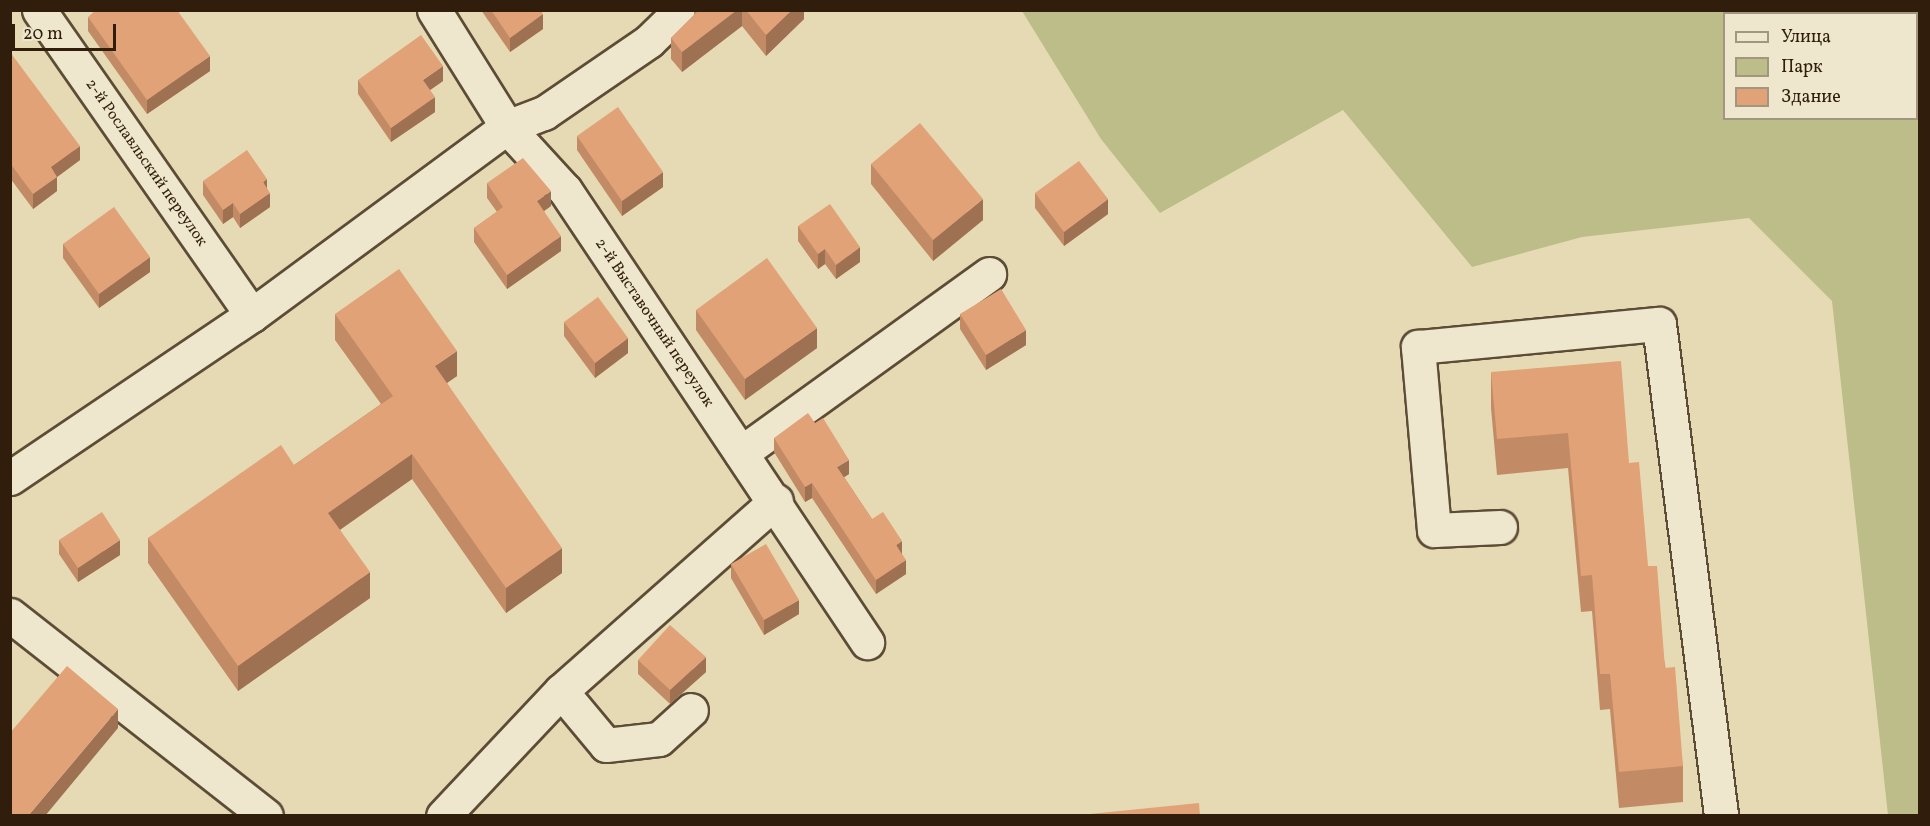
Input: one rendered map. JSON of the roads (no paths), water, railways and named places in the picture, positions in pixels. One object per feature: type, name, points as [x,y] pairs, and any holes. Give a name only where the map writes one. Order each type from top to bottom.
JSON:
[{"type":"street","name":"2-й Рославльский переулок","points":[[39,10],[252,315]]},
{"type":"street","name":"2-й Выставочный переулок","points":[[434,10],[507,127],[565,190],[741,453],[776,501],[867,642]]},
{"type":"street","points":[[10,478],[252,315],[507,127],[544,113],[649,41],[681,10]]},
{"type":"street","points":[[741,453],[989,274]]},
{"type":"street","points":[[1500,527],[1434,530],[1418,347],[1659,324],[1721,816]]},
{"type":"street","points":[[443,816],[561,691],[776,501]]},
{"type":"street","points":[[10,615],[266,816]]},
{"type":"street","points":[[561,691],[606,745],[659,739],[691,710]]}]
